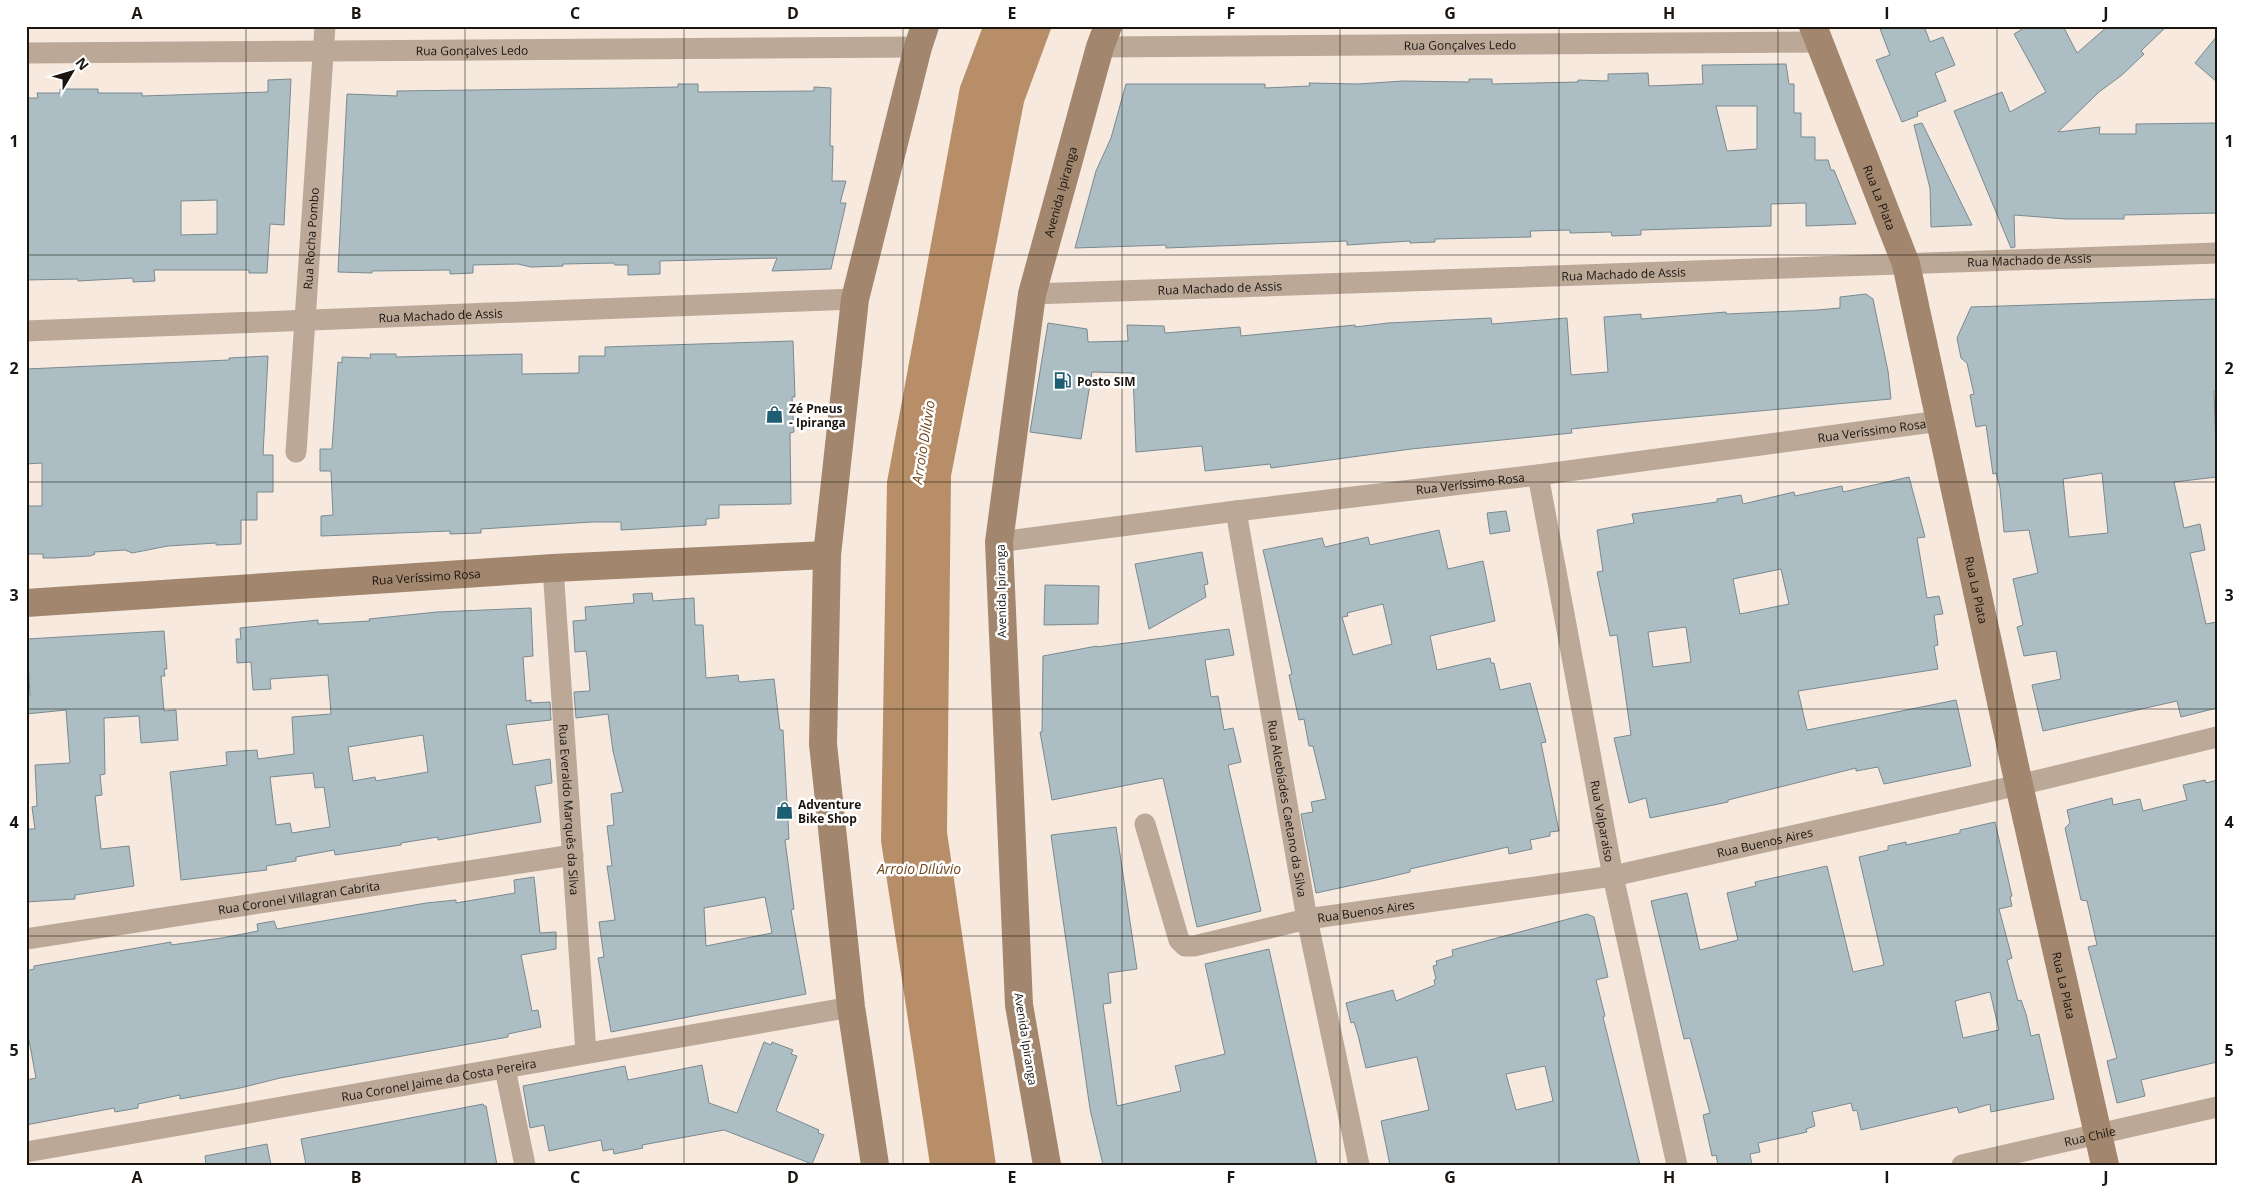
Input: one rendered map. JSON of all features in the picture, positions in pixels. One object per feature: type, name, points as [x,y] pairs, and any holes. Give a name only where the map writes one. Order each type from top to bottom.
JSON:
[{"type":"main road","name":"Rua La Plata","points":[[1816,34],[1906,264],[2019,785],[2106,1165]]},
{"type":"main road","points":[[876,1165],[851,1007],[823,744],[827,555],[855,299],[921,36]]},
{"type":"main road","name":"Avenida Ipiranga","points":[[1047,1165],[1019,1005],[999,542],[1032,294],[1104,36]]},
{"type":"main road","name":"Rua Veríssimo Rosa","points":[[26,603],[553,568],[827,555]]},
{"type":"street","name":"Rua Rocha Pombo","points":[[296,452],[324,26]]},
{"type":"street","name":"Rua Gonçalves Ledo","points":[[1104,36],[1816,34]]},
{"type":"street","name":"Rua Gonçalves Ledo","points":[[26,53],[323,50],[921,36]]},
{"type":"street","name":"Rua Machado de Assis","points":[[1032,294],[2217,253]]},
{"type":"street","name":"Rua Machado de Assis","points":[[26,331],[855,299]]},
{"type":"street","name":"Rua Veríssimo Rosa","points":[[999,542],[1236,511],[1538,475],[1940,421]]},
{"type":"street","name":"Rua Valparaíso","points":[[1538,475],[1613,876],[1677,1165]]},
{"type":"street","name":"Rua Alcebíades Caetano da Silva","points":[[1236,511],[1306,919],[1360,1165]]},
{"type":"street","name":"Rua Everaldo Marquês da Silva","points":[[553,568],[586,1053]]},
{"type":"street","name":"Rua Buenos Aires","points":[[1145,824],[1179,940],[1185,946],[1233,937],[1306,919],[1613,876],[2019,785],[2217,737]]},
{"type":"street","name":"Rua Coronel Villagran Cabrita","points":[[26,940],[572,855]]},
{"type":"street","name":"Rua Coronel Jaime da Costa Pereira","points":[[26,1152],[851,1007]]},
{"type":"street","points":[[505,1068],[525,1165]]},
{"type":"street","name":"Rua Chile","points":[[1962,1165],[2217,1107]]},
{"type":"water","name":"Arroio Dilúvio","points":[[983,26],[1052,26],[1024,102],[951,476],[947,832],[996,1165],[930,1165],[881,841],[887,482],[960,87]]},
{"type":"building","points":[[1879,26],[1924,26],[1930,42],[1943,37],[1955,65],[1935,73],[1946,101],[1917,112],[1918,116],[1902,122],[1876,60],[1890,55]]},
{"type":"building","points":[[2027,26],[2063,26],[2077,53],[2108,26],[2167,26],[2141,51],[2144,54],[2122,75],[2099,92],[2058,132],[2100,127],[2099,134],[2136,134],[2136,124],[2217,123],[2217,213],[2124,215],[2124,219],[2066,219],[2014,215],[2015,247],[2011,248],[1954,111],[2002,92],[2010,112],[2046,92],[2014,34]]},
{"type":"building","points":[[2217,36],[2217,82],[2195,63]]},
{"type":"building","points":[[1786,64],[1789,84],[1794,84],[1794,113],[1801,113],[1801,137],[1815,137],[1815,160],[1828,160],[1856,224],[1806,226],[1806,203],[1771,204],[1771,226],[1641,230],[1641,235],[1612,236],[1611,232],[1570,233],[1570,230],[1530,231],[1531,237],[1435,239],[1435,242],[1410,243],[1410,241],[1347,245],[1347,241],[1166,248],[1166,245],[1075,248],[1096,171],[1111,138],[1126,84],[1265,84],[1265,88],[1310,86],[1309,83],[1469,82],[1469,79],[1492,79],[1492,84],[1578,82],[1578,80],[1608,81],[1608,74],[1648,73],[1649,86],[1703,84],[1702,65]],"holes":[[[1716,106],[1757,106],[1757,149],[1727,151]]]},
{"type":"building","points":[[291,79],[284,225],[270,224],[267,273],[249,273],[249,270],[154,270],[155,281],[133,282],[133,278],[78,281],[78,279],[26,280],[26,98],[38,98],[37,93],[60,93],[60,89],[98,89],[98,93],[142,93],[142,96],[268,92],[268,80]],"holes":[[[217,200],[217,234],[181,235],[181,201]]]},
{"type":"building","points":[[678,84],[698,84],[698,92],[814,91],[814,87],[831,88],[830,146],[833,146],[832,181],[846,181],[840,203],[846,203],[831,269],[772,271],[777,258],[660,261],[660,274],[628,275],[628,265],[615,265],[614,263],[531,267],[518,264],[473,265],[473,273],[450,274],[450,270],[372,271],[372,273],[338,272],[347,94],[397,96],[397,91],[678,87]]},
{"type":"building","points":[[1922,123],[1972,225],[1931,227],[1930,188],[1914,125]]},
{"type":"building","points":[[1866,294],[1873,299],[1888,371],[1891,399],[1571,429],[1572,433],[1411,449],[1271,468],[1270,464],[1205,471],[1202,446],[1136,452],[1133,373],[1092,372],[1081,439],[1030,432],[1048,323],[1087,329],[1088,342],[1128,341],[1127,325],[1164,326],[1165,333],[1240,327],[1241,336],[1388,323],[1491,318],[1492,324],[1567,318],[1571,375],[1608,372],[1604,317],[1641,314],[1641,319],[1726,312],[1726,314],[1840,308],[1840,297]]},
{"type":"building","points":[[2217,299],[2217,391],[2214,391],[2217,477],[2174,482],[2184,528],[2200,524],[2205,550],[2190,553],[2206,624],[2217,622],[2217,708],[2181,717],[2177,701],[2043,731],[2032,685],[2061,679],[2056,651],[2024,656],[2017,627],[2023,625],[2013,579],[2038,573],[2029,530],[2004,532],[2000,488],[1996,473],[1993,474],[1986,425],[1976,427],[1970,395],[1974,394],[1967,363],[1961,358],[1957,338],[1971,307]],"holes":[[[2102,473],[2108,533],[2069,537],[2063,479]]]},
{"type":"building","points":[[793,341],[795,397],[792,397],[794,432],[790,433],[791,504],[719,505],[719,518],[706,519],[706,525],[621,530],[621,522],[592,522],[481,529],[481,533],[450,534],[450,531],[321,536],[321,516],[333,515],[331,471],[320,471],[320,449],[332,449],[338,362],[342,363],[342,357],[371,358],[370,354],[396,354],[396,357],[522,354],[522,374],[579,373],[579,356],[605,356],[605,347]]},
{"type":"building","points":[[268,356],[263,455],[273,455],[273,492],[257,492],[257,520],[241,520],[241,544],[216,545],[216,543],[168,546],[132,553],[125,550],[94,552],[95,554],[90,556],[53,558],[43,558],[43,554],[26,554],[26,506],[42,506],[42,463],[26,464],[26,369],[229,360],[229,358]]},
{"type":"building","points":[[1909,477],[1925,537],[1917,538],[1927,598],[1939,596],[1943,614],[1934,615],[1938,645],[1934,646],[1938,669],[1798,691],[1807,730],[1956,700],[1971,766],[1884,784],[1878,767],[1856,771],[1856,768],[1728,800],[1728,802],[1650,818],[1646,798],[1629,803],[1614,738],[1631,735],[1617,635],[1610,636],[1597,572],[1603,571],[1597,530],[1634,523],[1632,514],[1717,502],[1717,499],[1741,495],[1743,504],[1794,492],[1795,496],[1842,486],[1843,492]],"holes":[[[1781,569],[1789,604],[1740,614],[1733,579]],[[1686,627],[1691,662],[1653,667],[1648,632]]]},
{"type":"building","points":[[1506,511],[1510,531],[1490,534],[1487,513]]},
{"type":"building","points":[[1439,530],[1448,569],[1483,561],[1495,621],[1430,636],[1437,670],[1490,658],[1491,663],[1494,663],[1500,690],[1530,683],[1546,742],[1541,743],[1559,831],[1550,832],[1550,836],[1530,840],[1532,849],[1509,854],[1508,847],[1410,869],[1410,872],[1381,879],[1316,893],[1301,814],[1313,812],[1311,802],[1326,799],[1313,746],[1309,746],[1304,719],[1299,720],[1289,675],[1292,674],[1263,550],[1322,538],[1325,547],[1368,537],[1370,545]],"holes":[[[1383,604],[1392,644],[1353,655],[1342,617],[1348,616],[1347,613]]]},
{"type":"building","points":[[1202,552],[1208,584],[1204,585],[1206,597],[1149,629],[1135,564]]},
{"type":"building","points":[[1045,585],[1099,586],[1098,624],[1044,625]]},
{"type":"building","points":[[652,593],[653,601],[694,598],[695,625],[703,625],[706,678],[738,675],[739,682],[774,679],[780,730],[783,730],[789,839],[785,840],[794,909],[791,910],[806,994],[611,1032],[598,958],[604,957],[599,922],[615,920],[607,866],[612,866],[607,826],[614,825],[611,794],[623,792],[613,751],[608,714],[576,718],[574,692],[590,691],[586,651],[575,652],[573,621],[586,620],[585,607],[634,603],[633,594]],"holes":[[[765,897],[772,933],[706,946],[704,908]]]},
{"type":"building","points":[[531,608],[533,656],[523,657],[526,701],[531,700],[531,703],[550,702],[551,720],[506,725],[513,765],[550,759],[552,783],[535,786],[541,822],[335,855],[334,850],[296,857],[296,861],[266,866],[267,870],[181,880],[170,772],[227,765],[226,752],[257,750],[258,759],[294,754],[292,717],[331,714],[328,675],[270,679],[271,689],[253,690],[251,662],[237,663],[236,639],[241,639],[240,628],[318,620],[318,624],[370,621],[369,619],[437,612]],"holes":[[[423,735],[428,772],[376,781],[375,777],[353,781],[348,747]],[[313,773],[315,788],[324,787],[330,827],[292,833],[290,823],[276,825],[270,777]]]},
{"type":"building","points":[[1229,629],[1234,655],[1205,660],[1211,697],[1218,696],[1224,730],[1233,728],[1241,762],[1228,765],[1261,911],[1197,927],[1163,778],[1052,800],[1040,732],[1042,732],[1043,656],[1097,646]]},
{"type":"building","points":[[164,631],[167,669],[164,669],[165,676],[161,676],[164,711],[176,710],[178,740],[141,743],[139,716],[104,718],[105,774],[100,775],[102,795],[95,796],[101,849],[129,846],[134,886],[75,895],[75,899],[26,902],[26,829],[35,829],[32,807],[37,806],[35,765],[70,763],[66,710],[26,714],[26,696],[30,696],[27,639]]},
{"type":"building","points":[[2205,780],[2206,783],[2217,780],[2217,1062],[2141,1080],[2145,1096],[2117,1103],[2107,1061],[2117,1058],[2088,947],[2097,945],[2087,901],[2081,900],[2065,828],[2070,823],[2067,810],[2112,798],[2113,805],[2140,799],[2143,811],[2187,800],[2183,785]]},
{"type":"building","points":[[1995,822],[2012,896],[2010,897],[2012,906],[1999,909],[2012,958],[2007,960],[2018,1001],[2021,1000],[2026,1014],[2031,1036],[2039,1034],[2054,1099],[1991,1112],[1990,1104],[1959,1113],[1957,1107],[1861,1130],[1857,1110],[1853,1111],[1851,1103],[1812,1112],[1815,1126],[1806,1129],[1807,1132],[1758,1143],[1760,1152],[1750,1154],[1752,1165],[1718,1165],[1716,1155],[1712,1156],[1703,1115],[1710,1113],[1690,1038],[1684,1039],[1651,901],[1687,893],[1700,950],[1738,940],[1727,893],[1756,886],[1755,882],[1827,866],[1853,972],[1884,965],[1859,857],[1888,850],[1888,846],[1906,842],[1906,845],[1960,833],[1960,830]],"holes":[[[1990,992],[1999,1030],[1963,1038],[1955,1001]]]},
{"type":"building","points":[[1116,827],[1137,969],[1108,973],[1111,1003],[1103,1004],[1117,1106],[1181,1091],[1175,1066],[1225,1054],[1205,964],[1269,949],[1317,1165],[1103,1165],[1090,1109],[1051,835]]},
{"type":"building","points":[[534,877],[540,933],[556,932],[556,949],[521,955],[532,1011],[538,1010],[541,1027],[508,1034],[508,1037],[280,1078],[240,1088],[180,1099],[180,1095],[138,1104],[138,1108],[115,1112],[114,1108],[26,1125],[26,1080],[36,1078],[29,1040],[26,1041],[26,971],[34,969],[34,966],[171,942],[171,945],[222,938],[258,931],[257,924],[274,921],[277,929],[426,903],[456,900],[456,903],[515,893],[514,880]]},
{"type":"building","points":[[1587,914],[1594,917],[1608,977],[1596,980],[1605,1016],[1603,1017],[1640,1165],[1390,1165],[1381,1121],[1429,1110],[1417,1057],[1366,1068],[1354,1022],[1351,1023],[1346,1003],[1393,990],[1396,1001],[1435,985],[1434,980],[1436,979],[1433,966],[1437,965],[1436,961],[1453,956],[1452,950]],"holes":[[[1545,1066],[1553,1101],[1516,1110],[1506,1074]]]},
{"type":"building","points":[[764,1042],[771,1045],[772,1042],[793,1050],[791,1054],[797,1056],[776,1111],[819,1130],[818,1133],[824,1135],[812,1164],[724,1130],[642,1145],[643,1148],[614,1154],[613,1149],[603,1151],[601,1140],[549,1151],[544,1125],[530,1128],[523,1086],[625,1066],[628,1080],[702,1065],[709,1103],[737,1113]]},
{"type":"building","points":[[483,1104],[486,1106],[497,1165],[306,1165],[301,1139]]},
{"type":"building","points":[[267,1144],[271,1165],[206,1165],[205,1156]]},
{"type":"place","name":"Posto SIM","points":[[1063,381]]},
{"type":"place","name":"Zé Pneus - Ipiranga","points":[[775,415]]},
{"type":"place","name":"Adventure Bike Shop","points":[[784,811]]}]
